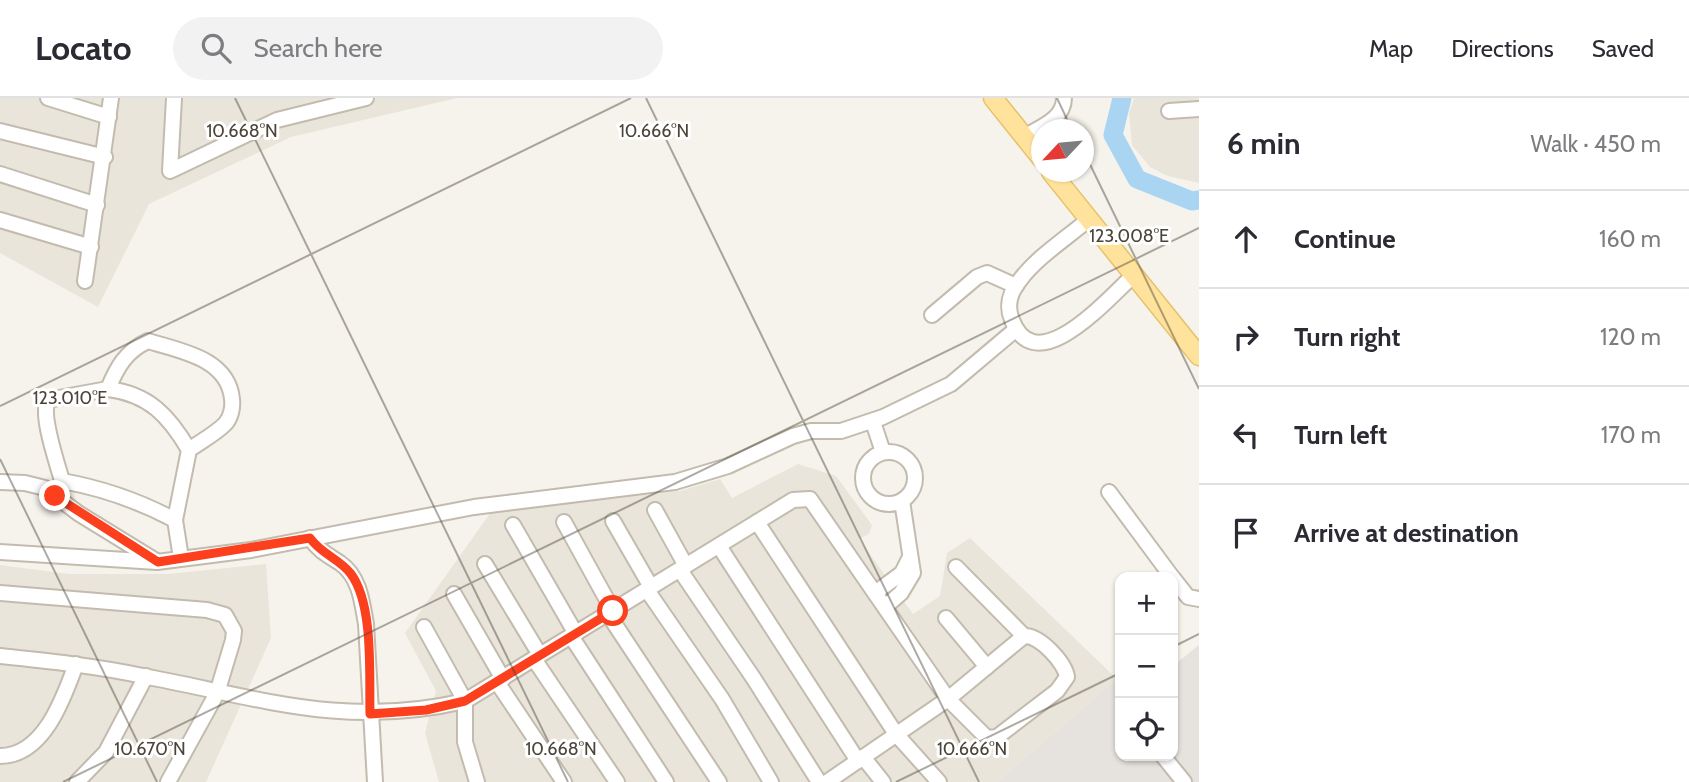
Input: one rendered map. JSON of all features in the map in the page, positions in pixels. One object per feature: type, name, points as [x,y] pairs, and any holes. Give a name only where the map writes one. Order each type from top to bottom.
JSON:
[{"type":"main road","points":[[993,98],[1031,146]]},
{"type":"main road","points":[[1059,182],[1199,356]]},
{"type":"street","points":[[48,98],[109,117]]},
{"type":"street","points":[[85,281],[105,157],[111,98]]},
{"type":"street","points":[[174,98],[170,171],[277,120],[366,98]]},
{"type":"street","points":[[1024,137],[1058,116],[1064,107],[1064,98]]},
{"type":"street","points":[[1169,111],[1199,110]]},
{"type":"street","points":[[0,131],[105,157]]},
{"type":"street","points":[[0,174],[97,205]]},
{"type":"street","points":[[1089,219],[1021,278],[1009,302],[1009,312],[1016,330],[1031,342],[1048,343],[1063,337],[1134,275]]},
{"type":"street","points":[[0,220],[91,247]]},
{"type":"street","points":[[932,315],[977,277],[987,273],[1016,286]]},
{"type":"street","points":[[0,552],[158,562],[310,538],[474,507],[675,482],[728,466],[793,436],[811,431],[841,431],[873,422],[951,384],[1016,330]]},
{"type":"street","points":[[108,389],[124,357],[133,348],[148,341],[198,356],[219,370],[229,386],[231,414],[226,424],[189,450]]},
{"type":"street","points":[[55,496],[62,481],[45,406],[55,397],[108,389],[128,391],[149,400],[171,420],[189,450],[175,520],[181,558]]},
{"type":"street","points":[[873,422],[883,452]]},
{"type":"street","points":[[883,452],[903,456],[914,469],[915,483],[902,501],[888,505],[877,502],[865,489],[864,468],[871,459],[883,452]]},
{"type":"street","points":[[62,481],[92,486],[145,504],[175,520]]},
{"type":"street","points":[[0,482],[26,483],[45,488],[158,562]]},
{"type":"street","points":[[1109,492],[1168,572]]},
{"type":"street","points":[[0,656],[76,664],[146,676],[217,693],[316,711],[370,714],[416,712],[465,701],[793,500],[810,499],[948,699],[984,736],[993,738],[1057,691],[1067,677],[1066,670],[1037,639],[1024,636],[956,567]]},
{"type":"street","points":[[885,607],[909,583],[913,573],[902,501]]},
{"type":"street","points":[[655,510],[683,568],[819,782]]},
{"type":"street","points":[[613,521],[649,589],[722,699],[771,782]]},
{"type":"street","points":[[564,522],[610,612],[719,782]]},
{"type":"street","points":[[757,522],[896,734],[939,782]]},
{"type":"street","points":[[513,525],[573,635],[666,782]]},
{"type":"street","points":[[310,538],[317,548],[342,565],[357,586],[366,624],[375,782]]},
{"type":"street","points":[[719,546],[860,759],[883,782]]},
{"type":"street","points":[[875,593],[902,573],[911,557]]},
{"type":"street","points":[[485,564],[537,657],[617,782]]},
{"type":"street","points":[[1178,585],[1188,597],[1199,599]]},
{"type":"street","points":[[0,593],[220,611],[225,615],[233,631],[217,693],[168,782]]},
{"type":"street","points":[[454,594],[500,680],[564,782]]},
{"type":"street","points":[[946,618],[987,667]]},
{"type":"street","points":[[424,627],[465,701],[465,742],[477,782]]},
{"type":"street","points":[[827,782],[948,699],[1024,636]]},
{"type":"street","points":[[0,756],[9,756],[39,735],[53,718],[76,664]]},
{"type":"street","points":[[77,782],[106,752],[146,676]]},
{"type":"street","points":[[1167,761],[1184,782]]},
{"type":"shaded area","points":[[0,98],[457,98],[291,137],[149,204],[98,307],[0,253]]},
{"type":"shaded area","points":[[1134,98],[1199,98],[1199,183],[1168,176],[1150,167],[1132,145],[1129,113]]},
{"type":"shaded area","points":[[798,464],[836,476],[872,525],[869,534],[859,539],[913,614],[940,596],[947,553],[970,538],[1115,677],[1115,681],[997,782],[439,782],[425,733],[436,691],[405,633],[491,512],[680,491],[720,479],[732,498]]},
{"type":"shaded area","points":[[266,564],[271,638],[206,782],[0,782],[0,565],[69,574],[168,574]]},
{"type":"shaded area","points":[[1199,645],[1199,782],[997,782],[1115,681],[1115,761],[1178,761],[1178,662]]},
{"type":"waterway","points":[[1122,98],[1113,135],[1137,179],[1192,201],[1199,200]]},
{"type":"route","points":[[55,496],[158,562],[251,550],[310,538],[317,548],[352,575],[362,600],[366,624],[370,714],[406,713],[465,701],[613,611]]}]
